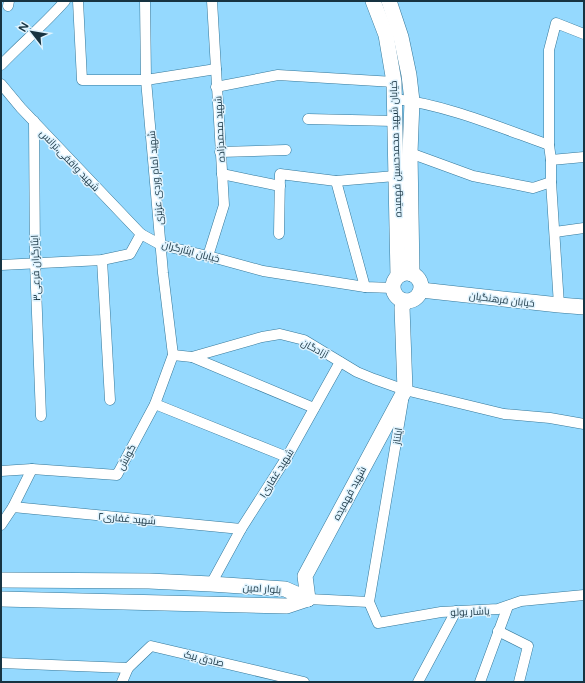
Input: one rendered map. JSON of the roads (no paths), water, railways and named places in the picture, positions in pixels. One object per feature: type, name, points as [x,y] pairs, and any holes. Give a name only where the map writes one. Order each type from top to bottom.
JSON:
[{"type":"main road","name":"خیابان شهید محمدحسین فهمیده","points":[[373,1],[386,35],[394,82],[395,176],[401,279]]},
{"type":"main road","name":"خیابان شهید محمدحسین فهمیده","points":[[390,1],[401,37],[409,75],[412,101],[410,153],[401,279]]},
{"type":"main road","points":[[401,279],[418,279],[421,290],[415,299],[406,301],[397,297],[401,279]]},
{"type":"main road","name":"خیابان فرهنگیان","points":[[421,290],[584,307]]},
{"type":"main road","points":[[405,390],[402,306],[406,301]]},
{"type":"main road","name":"شهید فهمیده","points":[[308,599],[304,576],[405,390]]},
{"type":"main road","name":"بلوار امین","points":[[1,580],[149,581],[211,584],[285,590],[308,599]]},
{"type":"main road","name":"بلوار امین","points":[[1,599],[287,606],[308,599]]},
{"type":"street","points":[[1,65],[65,1]]},
{"type":"street","points":[[78,1],[82,80],[146,80],[216,70]]},
{"type":"street","name":"شهید امام وردی عزیزی","points":[[145,1],[146,80],[163,273],[173,355]]},
{"type":"street","name":"شهید محمدزاده","points":[[208,256],[224,204],[212,1]]},
{"type":"street","points":[[559,305],[549,145],[549,50],[556,23],[584,34]]},
{"type":"street","points":[[216,87],[278,75],[394,82]]},
{"type":"street","name":"شهید واقفی،ترانس","points":[[1,84],[141,234]]},
{"type":"street","points":[[395,99],[412,101],[456,113],[549,145]]},
{"type":"street","points":[[308,118],[394,122]]},
{"type":"street","name":"ایثارگران فرعی۳","points":[[34,121],[35,262],[41,416]]},
{"type":"street","points":[[220,152],[286,150]]},
{"type":"street","points":[[410,153],[472,176],[533,188],[551,182]]},
{"type":"street","points":[[551,160],[584,157]]},
{"type":"street","points":[[222,174],[280,186]]},
{"type":"street","points":[[279,234],[280,174],[336,181],[395,176]]},
{"type":"street","points":[[336,181],[366,287]]},
{"type":"street","points":[[555,232],[584,228]]},
{"type":"street","points":[[1,265],[35,262],[102,260],[130,254],[141,234]]},
{"type":"street","name":"خیابان ایثارگران","points":[[141,234],[161,245],[263,271],[366,287],[401,279]]},
{"type":"street","points":[[102,260],[110,400]]},
{"type":"street","name":"آزادگان","points":[[173,355],[192,357],[262,337],[280,334],[304,340],[340,362],[374,379],[405,390]]},
{"type":"street","name":"گونش","points":[[1,472],[32,470],[117,475],[155,404],[173,355]]},
{"type":"street","points":[[192,357],[314,408]]},
{"type":"street","name":"شهید غفاری۱","points":[[211,584],[241,528],[287,457],[340,362]]},
{"type":"street","points":[[405,390],[504,414],[550,418],[584,424]]},
{"type":"street","name":"ایلناز","points":[[370,602],[405,390]]},
{"type":"street","points":[[155,404],[287,457]]},
{"type":"street","points":[[1,525],[13,507],[32,470]]},
{"type":"street","name":"شهید غفاری۲","points":[[13,507],[241,528]]},
{"type":"street","name":"یاشار یولو","points":[[370,602],[378,623],[441,612],[498,610],[521,601],[584,596]]},
{"type":"street","points":[[308,599],[370,602]]},
{"type":"street","points":[[480,682],[508,606]]},
{"type":"street","points":[[418,682],[456,611]]},
{"type":"street","points":[[498,631],[528,646],[519,682]]},
{"type":"street","name":"صادق بیک","points":[[122,682],[128,668],[151,646],[304,682]]},
{"type":"street","points":[[1,663],[128,668]]}]
